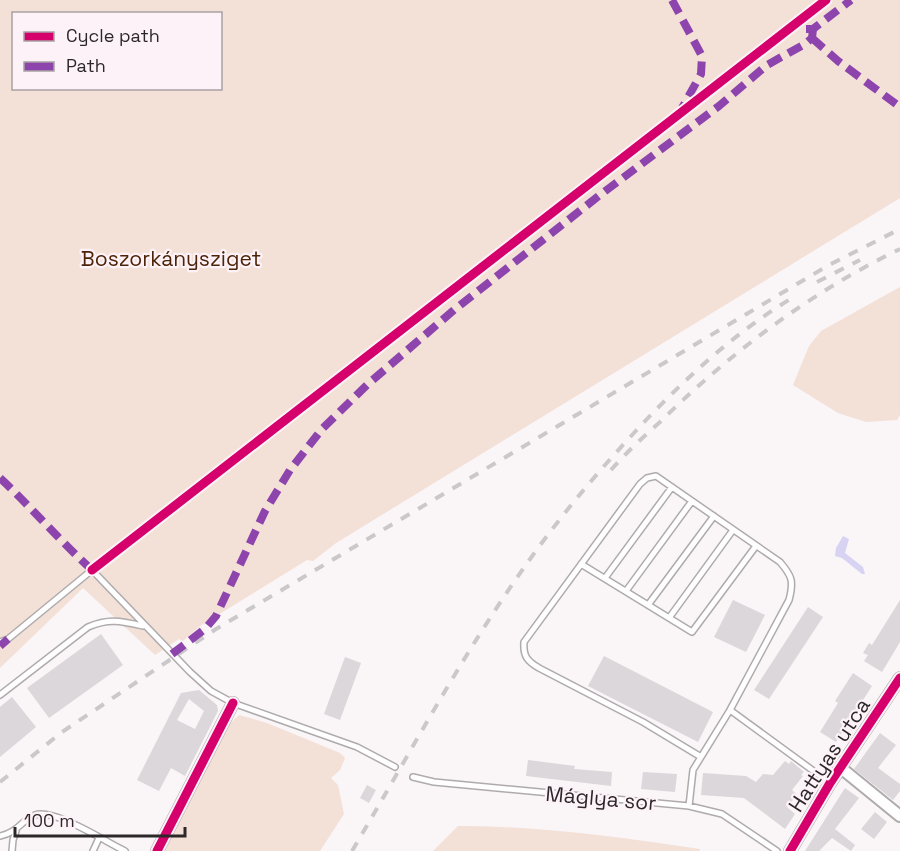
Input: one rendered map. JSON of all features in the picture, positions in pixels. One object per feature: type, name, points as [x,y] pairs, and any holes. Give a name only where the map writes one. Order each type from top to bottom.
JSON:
[{"type":"street","name":"Hattyas utca","points":[[790,851],[830,783],[900,678]]},
{"type":"street","points":[[158,851],[233,703]]},
{"type":"street","points":[[841,768],[900,816]]},
{"type":"lane","points":[[689,806],[693,770],[730,710],[789,600],[793,588],[791,575],[780,562],[656,476],[647,478],[640,484],[524,642],[524,654],[529,662],[643,722],[701,757]]},
{"type":"lane","points":[[605,578],[672,487]]},
{"type":"lane","points":[[626,591],[692,501]]},
{"type":"lane","points":[[648,605],[714,516]]},
{"type":"lane","points":[[669,618],[733,530]]},
{"type":"lane","points":[[581,564],[692,632],[756,546]]},
{"type":"lane","points":[[0,642],[8,639],[92,570],[194,677],[211,691],[233,703],[357,747],[395,767]]},
{"type":"lane","points":[[0,695],[88,627],[103,621],[121,621],[144,626]]},
{"type":"lane","points":[[730,710],[830,783]]},
{"type":"lane","name":"Máglya sor","points":[[413,777],[434,783],[689,806],[723,814],[777,851]]},
{"type":"lane","points":[[0,836],[16,831],[29,819],[42,814],[57,817],[125,851]]},
{"type":"lane","points":[[12,851],[16,831]]},
{"type":"lane","points":[[93,851],[99,838]]},
{"type":"green space","name":"Boszorkánysziget","points":[[0,0],[900,0],[900,198],[336,543],[313,561],[307,560],[200,626],[183,641],[179,639],[155,655],[83,588],[0,668]]},
{"type":"green space","points":[[900,287],[900,415],[897,420],[866,422],[838,413],[793,385],[809,346],[821,331]]},
{"type":"green space","points":[[239,715],[267,723],[340,753],[345,758],[340,770],[331,778],[338,785],[344,814],[320,851],[165,851],[229,724]]},
{"type":"green space","points":[[458,826],[579,833],[700,849],[700,851],[433,851]]},
{"type":"shaded area","points":[[843,536],[849,539],[845,553],[863,567],[865,574],[842,558],[835,556],[836,548]]},
{"type":"building","points":[[733,600],[765,615],[746,652],[714,637]]},
{"type":"building","points":[[900,600],[900,642],[882,672],[864,661],[868,655],[863,653],[869,643],[872,645]]},
{"type":"building","points":[[808,607],[823,617],[769,699],[754,690]]},
{"type":"building","points":[[101,634],[123,665],[49,718],[27,688]]},
{"type":"building","points":[[604,656],[713,712],[698,742],[588,686]]},
{"type":"building","points":[[345,657],[361,663],[340,720],[324,714]]},
{"type":"building","points":[[853,673],[872,686],[836,742],[820,732],[838,703],[835,701]]},
{"type":"building","points":[[199,690],[217,705],[218,711],[185,776],[171,768],[159,791],[137,780],[181,693]],"holes":[[[189,699],[204,711],[195,729],[177,720]]]},
{"type":"building","points":[[12,697],[36,727],[0,757],[0,707]]},
{"type":"building","points":[[880,733],[896,745],[878,768],[900,784],[900,791],[893,800],[854,769]]},
{"type":"building","points":[[528,760],[575,766],[574,769],[612,772],[611,786],[526,776]]},
{"type":"building","points":[[785,761],[789,764],[791,761],[804,772],[792,790],[797,795],[787,807],[795,814],[785,829],[744,798],[701,795],[703,773],[746,776],[756,782],[763,774],[773,775]]},
{"type":"building","points":[[643,772],[677,774],[675,792],[641,789]]},
{"type":"building","points":[[367,785],[376,790],[369,803],[360,798]]},
{"type":"building","points":[[845,788],[859,798],[835,829],[855,845],[851,851],[832,838],[819,851],[805,851]]},
{"type":"building","points":[[875,812],[887,822],[874,839],[861,829]]},
{"type":"railway","points":[[0,782],[62,732],[216,629],[829,265],[900,229]]},
{"type":"railway","points":[[611,470],[635,445],[743,348],[803,304],[900,249]]},
{"type":"railway","points":[[817,282],[860,260]]},
{"type":"railway","points":[[352,851],[469,651],[520,573],[571,506],[621,447],[682,384],[737,336],[797,295]]},
{"type":"marked path","points":[[672,0],[702,56],[701,74],[682,108]]},
{"type":"marked path","points":[[806,29],[813,29],[851,0]]},
{"type":"marked path","points":[[172,654],[205,629],[216,616],[265,511],[290,470],[322,429],[368,384],[454,310],[600,195],[719,106],[767,65],[805,44],[812,38],[813,29]]},
{"type":"marked path","points":[[812,38],[838,61],[900,107]]},
{"type":"marked path","points":[[0,478],[92,570],[96,567]]},
{"type":"marked path","points":[[0,646],[8,639]]},
{"type":"cycle path","points":[[92,570],[826,0]]},
{"type":"cycle path","points":[[790,851],[830,783],[900,678]]},
{"type":"cycle path","points":[[157,851],[233,703]]}]
